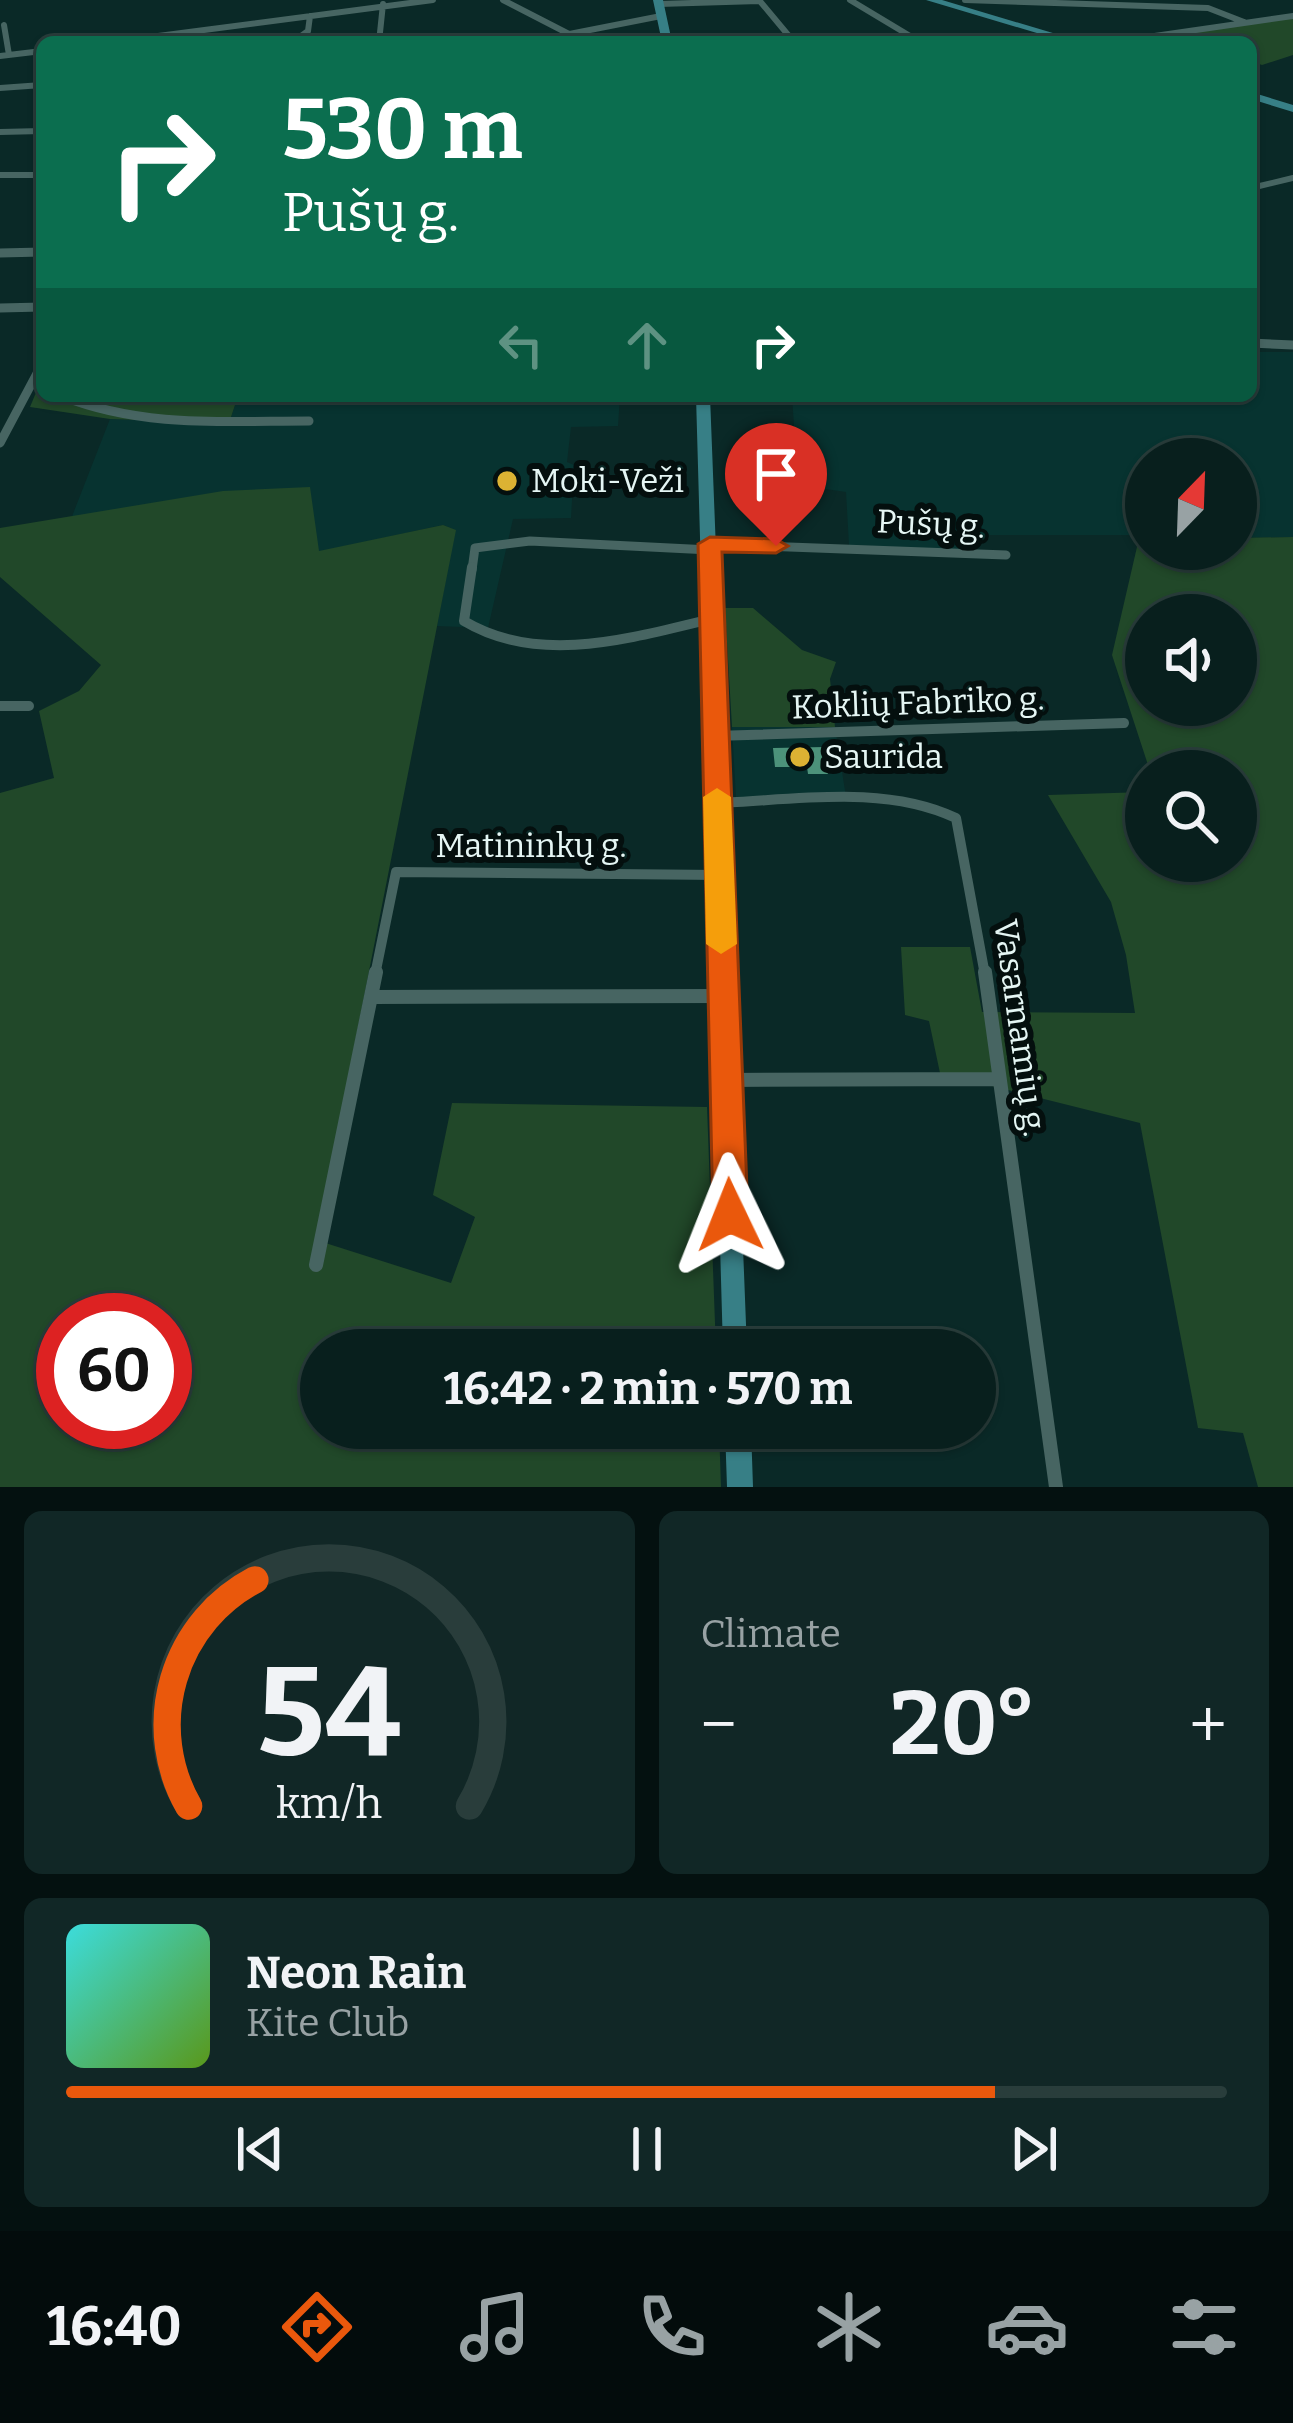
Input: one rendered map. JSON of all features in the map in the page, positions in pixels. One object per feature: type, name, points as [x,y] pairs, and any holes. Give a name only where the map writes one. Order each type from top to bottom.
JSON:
[{"type":"main road","points":[[940,1],[1058,36]]},
{"type":"main road","points":[[1257,97],[1293,109]]},
{"type":"main road","points":[[704,402],[734,1329]]},
{"type":"main road","points":[[739,1449],[740,1487]]},
{"type":"street","points":[[158,36],[433,0]]},
{"type":"street","points":[[503,0],[571,35]]},
{"type":"street","points":[[557,36],[659,7],[759,0],[789,36]]},
{"type":"street","points":[[850,0],[910,36]]},
{"type":"street","points":[[965,0],[1208,8],[1244,22]]},
{"type":"street","points":[[380,36],[383,3]]},
{"type":"street","points":[[301,36],[308,31],[310,16]]},
{"type":"street","points":[[1152,36],[1293,16]]},
{"type":"street","points":[[4,25],[4,56],[36,52]]},
{"type":"street","points":[[0,88],[36,85]]},
{"type":"street","points":[[0,132],[36,131]]},
{"type":"street","points":[[0,176],[36,175]]},
{"type":"street","points":[[1257,187],[1293,178]]},
{"type":"street","points":[[0,254],[36,252]]},
{"type":"street","points":[[0,308],[36,307]]},
{"type":"street","points":[[1257,344],[1293,345]]},
{"type":"street","points":[[0,443],[36,385]]},
{"type":"street","points":[[81,402],[116,413],[154,417],[309,421]]},
{"type":"street","name":"Pušų g.","points":[[711,619],[586,643],[520,644],[475,631],[464,621],[475,548],[530,541],[1006,555]]},
{"type":"street","points":[[0,706],[29,706]]},
{"type":"street","name":"Koklių Fabriko g.","points":[[714,736],[1124,723]]},
{"type":"street","name":"Vasarnamių g.","points":[[718,803],[904,800],[937,805],[956,818],[976,909],[1056,1487]]},
{"type":"street","name":"Matininkų g.","points":[[316,1265],[396,872],[720,875]]},
{"type":"street","points":[[372,997],[723,996]]},
{"type":"street","points":[[725,1080],[999,1079]]},
{"type":"shaded area","points":[[1257,352],[1293,352],[1293,537],[1257,538],[1257,438],[1125,438],[1125,535],[969,535],[965,550],[849,545],[846,492],[798,485],[792,402],[1257,402]]},
{"type":"shaded area","points":[[236,402],[620,402],[618,426],[571,427],[567,462],[574,465],[571,518],[513,519],[488,628],[437,626],[455,530],[443,525],[318,552],[71,519],[110,419],[229,423]]},
{"type":"shaded area","points":[[732,727],[835,727],[846,797],[736,798]]},
{"type":"green space","points":[[1293,17],[1293,55],[1262,65],[1257,63],[1257,36],[1167,36]]},
{"type":"green space","points":[[36,392],[36,402],[236,402],[229,423],[110,419],[30,407]]},
{"type":"green space","points":[[310,487],[319,551],[443,525],[456,530],[316,1240],[451,1283],[475,1217],[433,1195],[452,1103],[707,1107],[715,1329],[300,1329],[300,1449],[720,1449],[721,1487],[0,1487],[0,793],[54,778],[39,711],[79,691],[101,665],[0,577],[0,528],[223,491]]},
{"type":"green space","points":[[1293,537],[1293,1487],[1258,1487],[1243,1433],[1198,1428],[1140,1123],[940,1073],[929,1021],[905,1015],[901,947],[970,947],[982,1012],[1135,1013],[1111,902],[1048,795],[1125,793],[1125,882],[1257,882],[1257,750],[1143,750],[1135,726],[1257,726],[1257,594],[1126,594],[1132,570],[1257,570],[1257,538]]},
{"type":"green space","points":[[1125,599],[1125,695],[1112,655]]},
{"type":"green space","points":[[725,608],[753,608],[802,650],[836,662],[830,679],[835,727],[732,727]]},
{"type":"building","name":"Saurida","points":[[825,747],[828,774],[808,774],[807,767],[775,767],[773,748]]},
{"type":"slow traffic","points":[[717,797],[721,944]]},
{"type":"place","name":"Moki-Veži","points":[[507,481]]},
{"type":"place","name":"Saurida","points":[[800,757]]},
{"type":"route","points":[[730,1215],[710,544],[776,546]]}]
